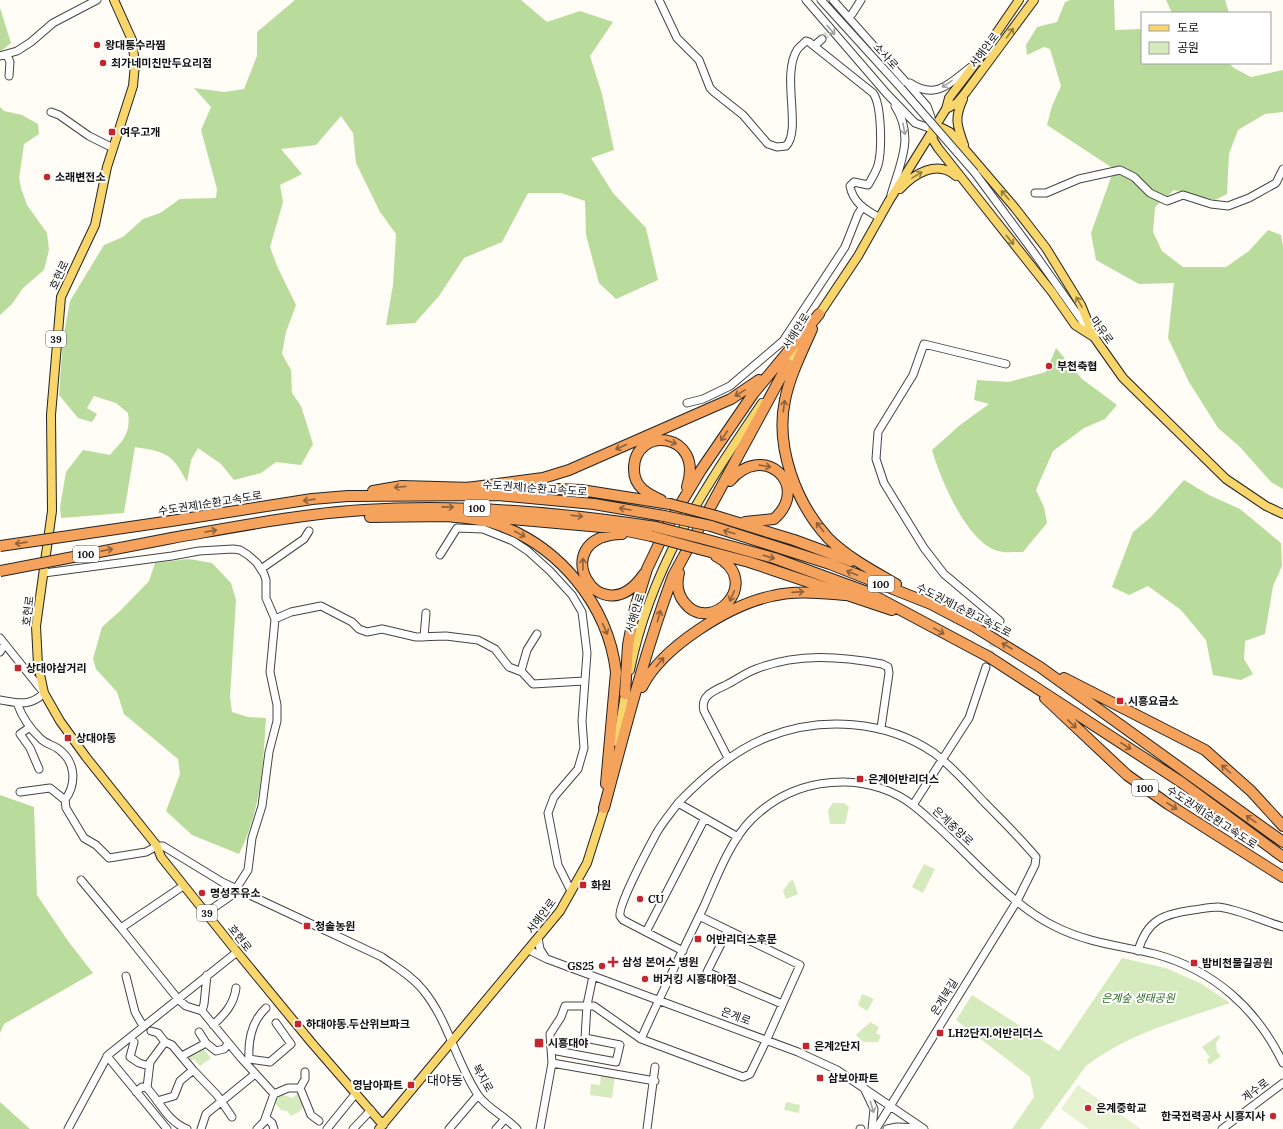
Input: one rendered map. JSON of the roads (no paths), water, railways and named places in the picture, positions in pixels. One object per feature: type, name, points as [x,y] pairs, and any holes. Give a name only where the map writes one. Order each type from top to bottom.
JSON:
[{"type":"highway","points":[[625,694],[628,645],[635,608],[647,569],[683,498],[753,394],[819,314]]},
{"type":"highway","points":[[819,314],[795,369],[785,400],[782,419],[786,456],[794,482],[805,506],[818,525],[839,547],[883,577]]},
{"type":"highway","points":[[467,488],[543,478],[569,470],[731,399],[755,383],[790,350]]},
{"type":"highway","points":[[604,808],[661,609],[674,576],[788,364]]},
{"type":"highway","points":[[670,504],[646,493],[638,485],[634,474],[634,461],[637,453],[649,443],[657,440],[670,441],[684,450],[689,461],[690,476],[683,498]]},
{"type":"highway","points":[[714,502],[731,480],[746,468],[763,464],[773,467],[780,473],[788,488],[788,498],[784,509],[774,519],[738,522]]},
{"type":"highway","points":[[348,496],[402,486],[467,488],[536,487],[581,490],[670,504],[738,522],[844,558],[883,577],[931,604]]},
{"type":"highway","name":"수도권제1순환고속도로","points":[[0,546],[312,499],[348,496],[498,495],[594,504],[711,526],[830,564],[931,604],[1015,650],[1283,842]]},
{"type":"highway","name":"수도권제1순환고속도로","points":[[0,571],[172,538],[297,518],[362,510],[465,508],[551,513],[650,533],[704,539],[774,558],[819,574],[867,592],[918,619],[1023,678],[1181,782],[1283,858]]},
{"type":"highway","points":[[297,518],[442,515],[558,522],[650,533],[699,549],[756,564],[918,619]]},
{"type":"highway","points":[[442,515],[491,522],[534,541],[550,552],[567,569],[600,619],[610,643],[616,672],[604,808]]},
{"type":"highway","points":[[647,569],[630,588],[615,595],[607,596],[600,594],[588,585],[582,570],[583,556],[586,549],[600,538],[612,534],[650,533]]},
{"type":"highway","points":[[683,557],[677,584],[681,598],[692,609],[699,612],[714,612],[730,602],[735,588],[733,573],[724,560],[699,549]]},
{"type":"highway","points":[[628,720],[642,685],[664,657],[680,643],[720,618],[750,602],[771,596],[805,592],[845,595]]},
{"type":"highway","name":"수도권제1순환고속도로","points":[[1040,667],[1118,704],[1205,750],[1250,791],[1283,826]]},
{"type":"highway","name":"수도권제1순환고속도로","points":[[1023,678],[1127,775],[1168,804],[1283,877]]},
{"type":"main road","name":"호현로","points":[[114,0],[132,40],[136,64],[133,86],[107,166],[95,225],[61,297],[50,415],[52,511],[36,626],[38,665],[44,693],[60,721],[156,846],[161,857],[183,886],[311,1042],[372,1110],[382,1128]]},
{"type":"main road","name":"서해안로","points":[[382,1128],[452,1040],[529,950],[560,911],[586,863],[604,808],[625,694],[640,628],[662,567],[684,524],[707,486],[858,256],[889,201],[946,109],[949,98],[978,60],[1019,0]]},
{"type":"main road","name":"서해안로","points":[[946,109],[957,103],[966,92],[1034,0]]},
{"type":"main road","points":[[966,92],[957,112],[956,119],[966,150]]},
{"type":"main road","points":[[934,128],[942,128],[950,132],[1015,208],[1046,248],[1081,305],[1094,338],[1075,325],[1052,292],[938,148],[934,140],[934,128]]},
{"type":"main road","points":[[889,201],[914,176],[921,172],[940,169],[954,174],[979,201]]},
{"type":"main road","name":"마유로","points":[[1094,338],[1123,378],[1198,453],[1226,479],[1266,506],[1283,514]]},
{"type":"street","points":[[9,76],[10,62],[4,55],[31,42],[53,23],[83,2],[97,0]]},
{"type":"street","points":[[659,0],[677,38],[699,60],[710,88],[743,115],[764,140],[772,146],[786,146],[792,134],[790,88],[792,65],[797,50],[806,41],[873,93],[877,99],[880,153],[877,167],[868,184],[854,182],[850,186],[853,195],[862,208],[880,218]]},
{"type":"street","points":[[806,0],[887,94],[915,123],[934,128],[927,106],[835,1]]},
{"type":"street","name":"소사로","points":[[821,0],[901,88],[934,128]]},
{"type":"street","points":[[852,14],[860,0]]},
{"type":"street","points":[[814,46],[822,39]]},
{"type":"street","points":[[905,80],[917,88],[926,91],[937,91],[946,86],[978,60]]},
{"type":"street","points":[[887,94],[900,114],[906,132],[904,150],[889,201]]},
{"type":"street","points":[[51,112],[59,115],[93,139],[113,148]]},
{"type":"street","name":"마유로","points":[[934,128],[975,173],[1094,338]]},
{"type":"street","points":[[1034,193],[1046,193],[1079,179],[1120,170],[1134,177],[1150,193],[1167,201],[1183,196],[1211,204],[1228,206],[1249,198],[1276,183],[1283,169]]},
{"type":"street","points":[[687,403],[703,399],[730,386],[783,341],[845,247],[858,214],[862,208]]},
{"type":"street","points":[[998,626],[1000,621],[944,574],[924,548],[884,483],[876,459],[878,432],[913,375],[924,344],[1006,364]]},
{"type":"street","points":[[440,555],[456,529],[465,527],[483,529],[500,535],[513,541],[538,559],[572,595],[581,609],[586,653],[582,721],[584,743],[578,769],[554,797],[548,813],[558,865],[571,891]]},
{"type":"street","points":[[260,568],[304,539],[309,531]]},
{"type":"street","points":[[44,573],[199,551],[231,549],[240,550],[248,555],[260,568],[266,578],[266,598],[275,619],[270,676],[277,702],[277,721],[269,752],[262,806],[252,838],[249,867],[232,895],[206,913]]},
{"type":"street","points":[[275,619],[291,612],[321,606],[352,622],[362,631],[367,632],[382,629],[408,636],[446,636],[478,640],[495,649],[509,667],[521,671],[535,684],[584,681]]},
{"type":"street","points":[[424,637],[424,620],[426,613]]},
{"type":"street","points":[[521,671],[528,650],[537,634]]},
{"type":"street","points":[[0,700],[25,703],[37,701],[44,693],[2,641]]},
{"type":"street","points":[[0,652],[2,641]]},
{"type":"street","points":[[728,758],[704,712],[702,704],[704,698],[713,691],[756,669],[792,660],[828,656],[882,664],[888,667],[889,673],[881,728]]},
{"type":"street","points":[[913,805],[943,761],[969,718],[986,667]]},
{"type":"street","points":[[17,703],[21,715],[30,727],[42,740],[58,749],[72,765],[74,771],[73,781],[70,793],[65,800],[66,808],[84,838],[96,845],[108,858],[146,852],[156,846]]},
{"type":"street","points":[[683,951],[623,920],[620,916],[620,910],[657,833],[678,803],[691,789],[728,758],[768,737],[790,730],[814,726],[844,725],[881,728],[911,740],[943,761]]},
{"type":"street","points":[[30,727],[20,734],[30,748],[38,769]]},
{"type":"street","name":"은계북길","points":[[876,1129],[1017,900],[1035,865],[1036,857],[952,768],[943,761]]},
{"type":"street","name":"은계중앙로","points":[[641,1039],[738,837],[749,822],[776,800],[791,792],[821,783],[850,782],[877,786],[913,805],[1017,900],[1041,918],[1065,932],[1110,946],[1163,957],[1198,970],[1225,988],[1253,1015],[1269,1038],[1283,1064]]},
{"type":"street","points":[[20,792],[50,788],[65,800]]},
{"type":"street","points":[[678,803],[738,837]]},
{"type":"street","points":[[646,932],[705,818]]},
{"type":"street","name":"복지로","points":[[156,846],[164,846],[236,888],[382,957],[402,971],[423,990],[452,1040],[478,1094],[489,1106],[517,1129]]},
{"type":"street","points":[[81,880],[178,999],[186,1006],[202,1011],[228,1044],[247,1061],[255,1074],[274,1094]]},
{"type":"street","points":[[121,928],[183,886]]},
{"type":"street","points":[[1138,951],[1142,939],[1148,929],[1163,917],[1176,913],[1218,908],[1283,927]]},
{"type":"street","points":[[540,1129],[552,1063],[550,1034],[560,1019],[565,1006],[594,1006],[641,1039],[745,1077],[750,1074],[768,1040],[782,1004],[800,965],[699,916]]},
{"type":"street","points":[[728,930],[707,972],[782,1004]]},
{"type":"street","points":[[538,938],[540,949],[547,959]]},
{"type":"street","name":"은계로","points":[[529,950],[547,959],[768,1040],[837,1070],[863,1086],[923,1128]]},
{"type":"street","points":[[68,1129],[107,1056],[237,952]]},
{"type":"street","points":[[202,1011],[208,975]]},
{"type":"street","points":[[126,976],[135,1012],[143,1026]]},
{"type":"street","points":[[557,1052],[616,1062],[620,1045],[584,1038],[587,1005],[593,976]]},
{"type":"street","points":[[212,1025],[230,1006],[234,998],[236,988]]},
{"type":"street","points":[[247,1061],[252,1025],[266,1008]]},
{"type":"street","points":[[247,1061],[270,1062],[291,1044],[276,1023]]},
{"type":"street","points":[[151,1031],[158,1033],[165,1042],[172,1045],[222,1101],[232,1117]]},
{"type":"street","points":[[199,1032],[206,1043],[216,1051],[224,1049],[228,1044]]},
{"type":"street","points":[[134,1042],[130,1056],[139,1063],[149,1066]]},
{"type":"street","points":[[165,1042],[158,1049],[149,1066],[147,1088],[176,1124],[187,1129]]},
{"type":"street","points":[[182,1056],[206,1043]]},
{"type":"street","points":[[107,1056],[167,1129]]},
{"type":"street","points":[[552,1063],[655,1081]]},
{"type":"street","points":[[647,1129],[656,1067]]},
{"type":"street","points":[[157,1101],[174,1096],[180,1080],[193,1070]]},
{"type":"street","points":[[300,1088],[305,1079],[305,1072]]},
{"type":"street","points":[[201,1129],[206,1114],[255,1074]]},
{"type":"street","name":"계수로","points":[[1222,1129],[1283,1083]]},
{"type":"street","points":[[863,1086],[874,1110],[872,1129]]},
{"type":"street","points":[[136,1092],[142,1087],[147,1088]]},
{"type":"street","points":[[257,1129],[266,1118],[274,1094],[288,1088],[300,1088]]},
{"type":"street","points":[[300,1088],[311,1115],[319,1121]]},
{"type":"street","points":[[327,1129],[356,1093]]},
{"type":"street","points":[[449,1129],[478,1094]]},
{"type":"street","points":[[353,1129],[372,1110]]},
{"type":"street","points":[[266,1118],[272,1123],[274,1129]]},
{"type":"street","points":[[496,1129],[505,1119]]},
{"type":"street","points":[[887,1129],[897,1127],[923,1128]]},
{"type":"tunnel","points":[[822,39],[852,14]]},
{"type":"tunnel","points":[[986,667],[998,626]]},
{"type":"place","name":"왕대통수라찜","points":[[97,45]]},
{"type":"place","name":"최가네미친만두요리점","points":[[103,63]]},
{"type":"place","name":"여우고개","points":[[112,132]]},
{"type":"place","name":"소래변전소","points":[[47,177]]},
{"type":"place","name":"부천축협","points":[[1049,366]]},
{"type":"place","name":"상대야삼거리","points":[[18,668]]},
{"type":"place","name":"시흥요금소","points":[[1120,701]]},
{"type":"place","name":"상대야동","points":[[68,738]]},
{"type":"place","name":"은계어반리더스","points":[[860,779]]},
{"type":"place","name":"화원","points":[[583,885]]},
{"type":"place","name":"명성주유소","points":[[202,893]]},
{"type":"place","name":"CU","points":[[640,899]]},
{"type":"place","name":"청솔농원","points":[[307,926]]},
{"type":"place","name":"어반리더스후문","points":[[698,939]]},
{"type":"place","name":"삼성 본어스 병원","points":[[613,962]]},
{"type":"place","name":"밤비천물길공원","points":[[1194,963]]},
{"type":"place","name":"GS25","points":[[602,966]]},
{"type":"place","name":"버거킹 시흥대야점","points":[[645,979]]},
{"type":"place","name":"하대야동.두산위브파크","points":[[298,1024]]},
{"type":"place","name":"LH2단지.어반리더스","points":[[940,1033]]},
{"type":"place","name":"시흥대야","points":[[539,1043]]},
{"type":"place","name":"은계2단지","points":[[806,1046]]},
{"type":"place","name":"삼보아파트","points":[[820,1078]]},
{"type":"place","name":"영남아파트","points":[[411,1085]]},
{"type":"place","name":"은계중학교","points":[[1088,1108]]},
{"type":"place","name":"한국전력공사 시흥지사","points":[[1273,1116]]},
{"type":"district","name":"대야동","points":[[445,1080]]},
{"type":"park label","name":"은계숲 생태공원","points":[[1138,998]]}]
